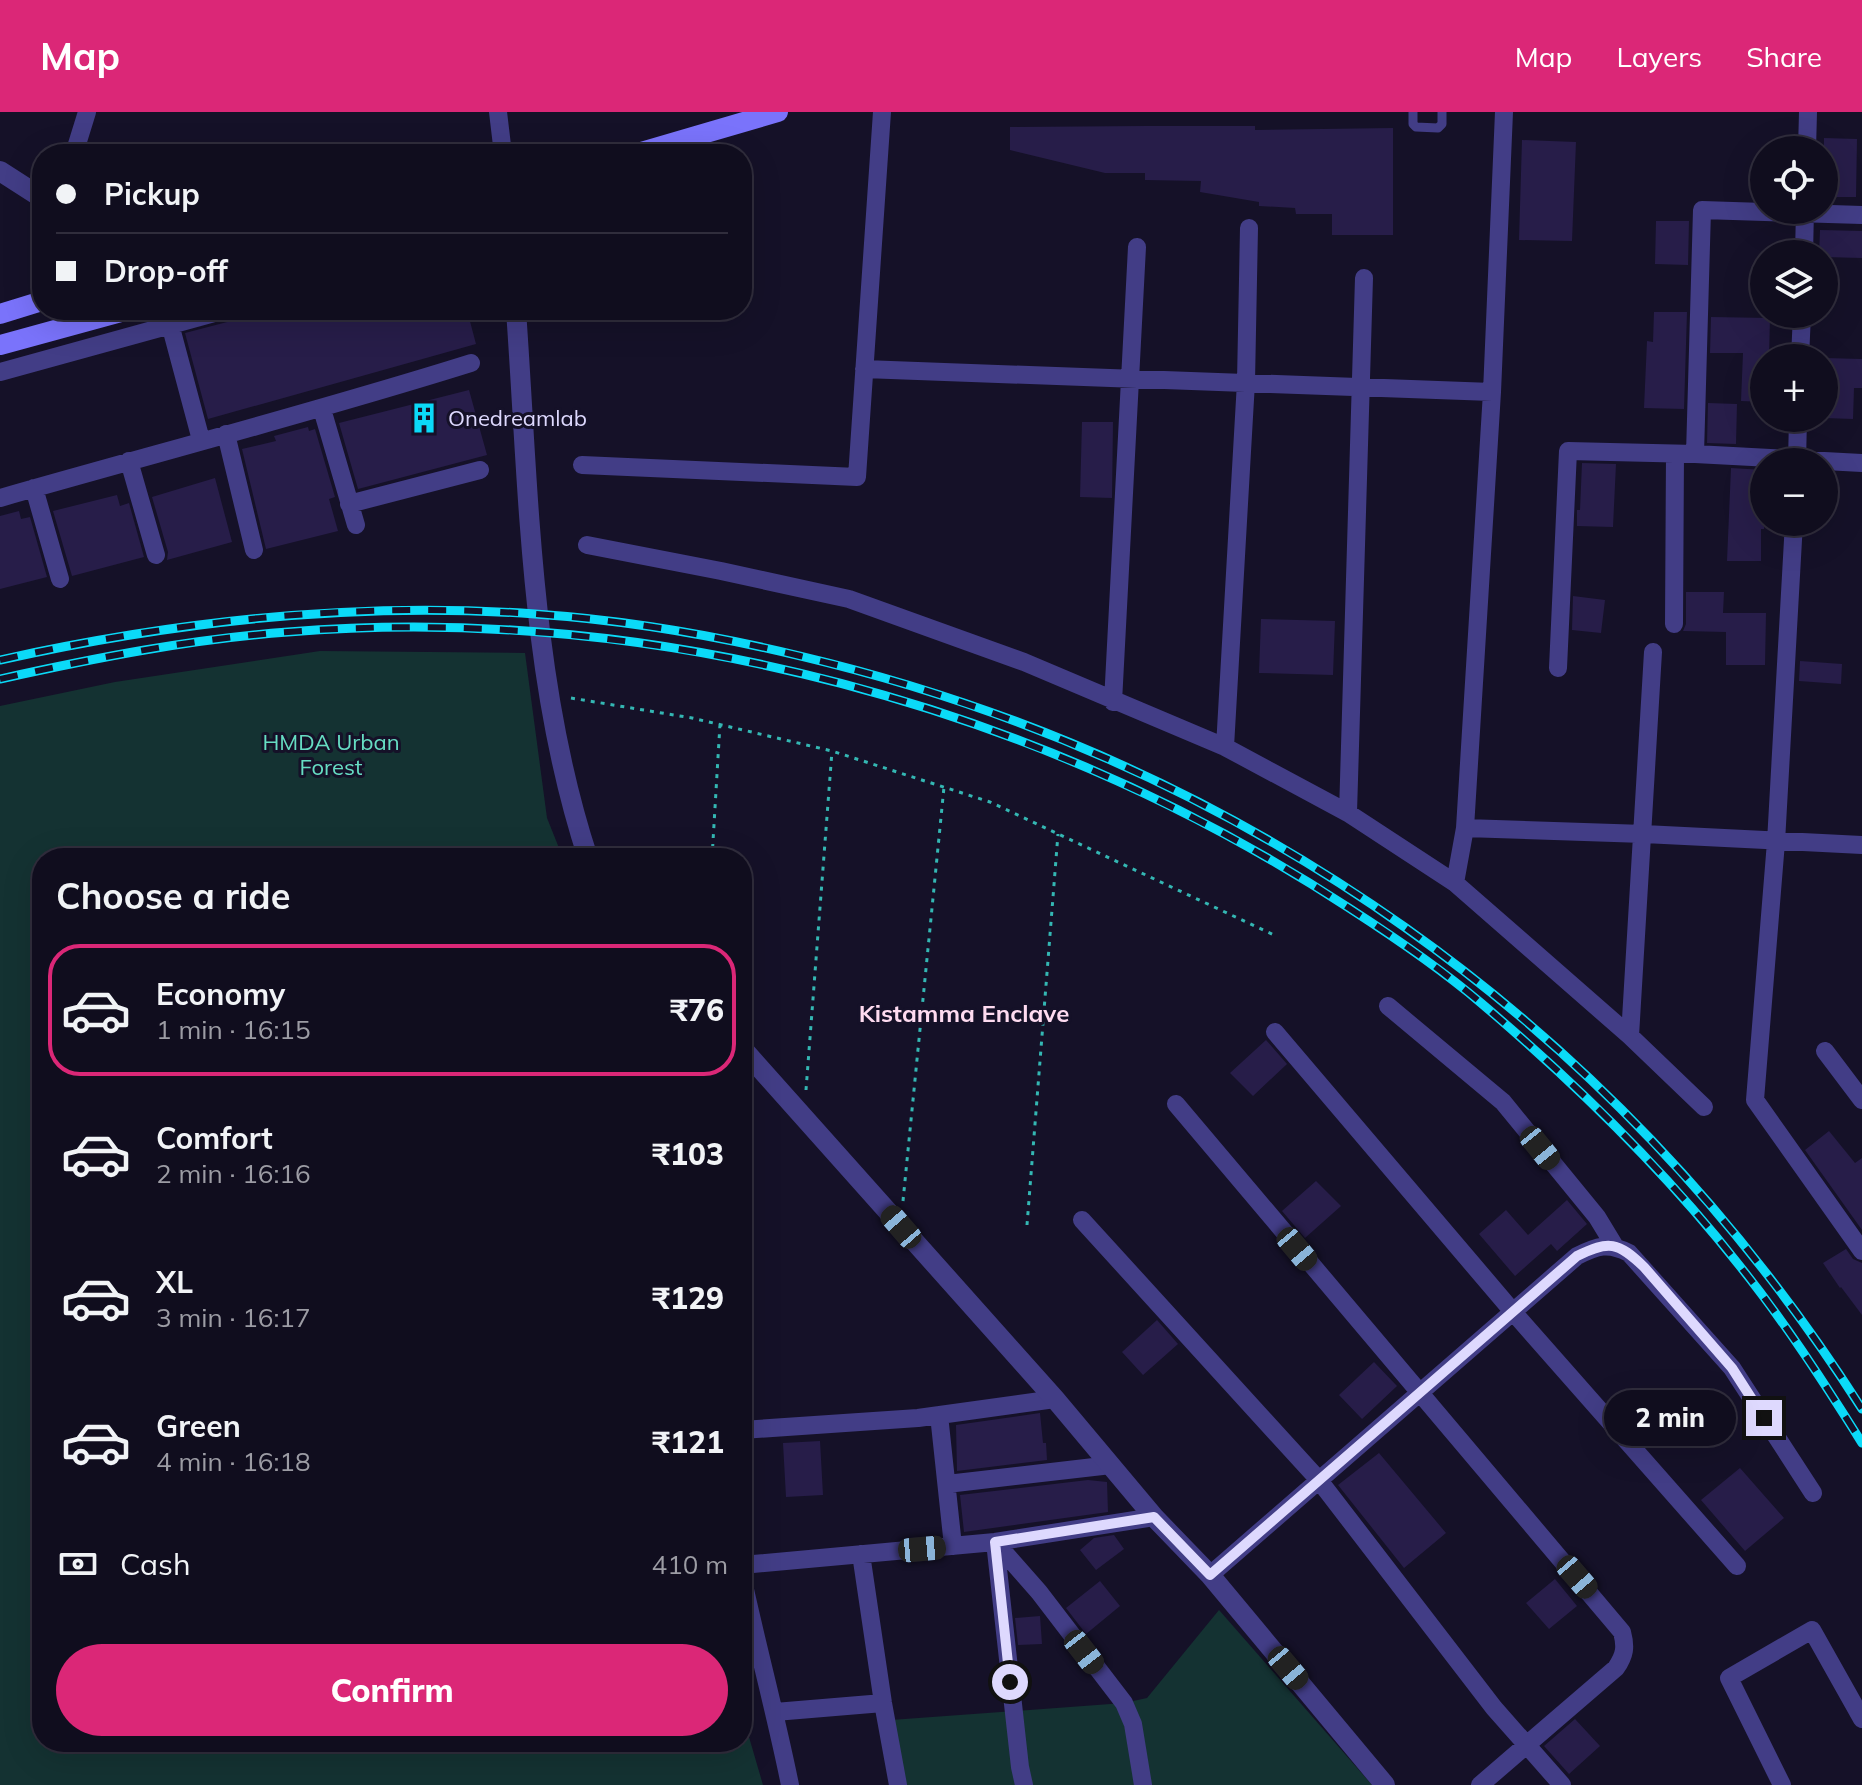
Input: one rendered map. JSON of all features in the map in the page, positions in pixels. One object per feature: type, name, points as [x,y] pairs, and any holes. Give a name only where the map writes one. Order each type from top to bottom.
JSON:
[{"type":"main road","points":[[663,144],[738,118],[778,112]]},
{"type":"main road","points":[[0,314],[32,304]]},
{"type":"main road","points":[[0,345],[91,320]]},
{"type":"street","points":[[77,144],[87,112]]},
{"type":"street","points":[[498,112],[502,144]]},
{"type":"street","points":[[582,465],[857,477],[882,112]]},
{"type":"street","points":[[1455,883],[1465,828],[1492,392],[1504,112]]},
{"type":"street","points":[[1807,136],[1808,112]]},
{"type":"street","points":[[0,171],[32,192]]},
{"type":"street","points":[[1695,454],[1702,210],[1750,211]]},
{"type":"street","points":[[1838,214],[1862,215]]},
{"type":"street","points":[[1225,747],[1246,382],[1249,228]]},
{"type":"street","points":[[1113,702],[1137,247]]},
{"type":"street","points":[[1348,813],[1364,278]]},
{"type":"street","points":[[0,372],[157,320]]},
{"type":"street","points":[[167,320],[201,440]]},
{"type":"street","points":[[517,320],[539,631],[570,800],[585,848]]},
{"type":"street","points":[[0,498],[322,409],[471,363]]},
{"type":"street","points":[[864,369],[1492,392]]},
{"type":"street","points":[[322,409],[356,525]]},
{"type":"street","points":[[226,434],[254,550]]},
{"type":"street","points":[[1558,668],[1568,451],[1750,458]]},
{"type":"street","points":[[1674,624],[1675,454]]},
{"type":"street","points":[[129,461],[156,555]]},
{"type":"street","points":[[1838,462],[1862,463]]},
{"type":"street","points":[[349,504],[480,470]]},
{"type":"street","points":[[34,488],[60,579]]},
{"type":"street","points":[[1793,536],[1776,842],[1755,1100],[1862,1251]]},
{"type":"street","points":[[587,545],[849,599],[1024,662],[1225,747],[1348,813],[1455,883],[1630,1036],[1704,1107]]},
{"type":"street","points":[[1630,1036],[1653,652]]},
{"type":"street","points":[[1465,828],[1862,845]]},
{"type":"street","points":[[1388,1006],[1503,1102],[1597,1217],[1614,1245]]},
{"type":"street","points":[[1275,1032],[1514,1313],[1737,1566]]},
{"type":"street","points":[[1825,1051],[1862,1100]]},
{"type":"street","points":[[752,1059],[1055,1399],[1154,1517],[1210,1575],[1385,1785]]},
{"type":"street","points":[[1176,1104],[1622,1632],[1624,1657],[1616,1668],[1480,1785]]},
{"type":"street","points":[[1082,1220],[1318,1479],[1494,1708],[1562,1785]]},
{"type":"street","points":[[1210,1575],[1577,1256],[1598,1245],[1614,1245],[1629,1253],[1732,1368],[1813,1493]]},
{"type":"street","points":[[752,1429],[939,1415],[1055,1399]]},
{"type":"street","points":[[939,1415],[953,1546]]},
{"type":"street","points":[[947,1484],[1111,1465]]},
{"type":"street","points":[[752,1564],[995,1542],[1154,1517]]},
{"type":"street","points":[[995,1542],[1024,1785]]},
{"type":"street","points":[[995,1542],[1039,1592],[1124,1703],[1133,1724],[1143,1785]]},
{"type":"street","points":[[861,1554],[898,1785]]},
{"type":"street","points":[[752,1623],[790,1785]]},
{"type":"street","points":[[1782,1785],[1729,1678],[1812,1630],[1862,1719]]},
{"type":"street","points":[[775,1712],[883,1703]]},
{"type":"lane","points":[[1413,112],[1416,127],[1438,128],[1442,124],[1442,112]]},
{"type":"path","points":[[550,694],[720,724],[832,751],[990,802],[1276,936]]},
{"type":"path","points":[[713,848],[720,724]]},
{"type":"path","points":[[804,1115],[832,751]]},
{"type":"path","points":[[901,1227],[944,787]]},
{"type":"path","points":[[1027,1225],[1058,834]]},
{"type":"green space","name":"HMDA Urban Forest","points":[[320,651],[525,653],[547,818],[559,848],[32,848],[32,1752],[752,1752],[752,1747],[763,1785],[0,1785],[0,706],[115,682]]},
{"type":"green space","points":[[1219,1610],[1372,1785],[904,1785],[891,1720],[1124,1703],[1147,1698]]},
{"type":"building","points":[[1255,126],[1255,130],[1393,128],[1393,235],[1332,235],[1332,214],[1296,214],[1295,208],[1259,206],[1259,202],[1200,192],[1201,181],[1145,180],[1145,173],[1105,173],[1010,150],[1010,127]]},
{"type":"building","points":[[1838,138],[1857,139],[1856,197],[1838,197]]},
{"type":"building","points":[[1522,140],[1576,142],[1572,241],[1519,240]]},
{"type":"building","points":[[1656,221],[1689,221],[1688,265],[1655,264]]},
{"type":"building","points":[[1820,230],[1862,231],[1862,258],[1838,257],[1838,240],[1820,240]]},
{"type":"building","points":[[1654,312],[1687,312],[1684,409],[1644,408],[1647,341],[1653,342]]},
{"type":"building","points":[[1711,317],[1750,318],[1750,328],[1770,328],[1769,344],[1750,344],[1750,401],[1741,401],[1743,353],[1710,353]]},
{"type":"building","points":[[235,320],[470,320],[476,344],[208,419],[185,333]]},
{"type":"building","points":[[1838,358],[1862,359],[1862,388],[1854,388],[1853,419],[1838,418]]},
{"type":"building","points":[[469,390],[487,455],[358,489],[339,423]]},
{"type":"building","points":[[1708,403],[1737,404],[1736,444],[1707,443]]},
{"type":"building","points":[[1082,422],[1113,422],[1112,498],[1080,497]]},
{"type":"building","points":[[308,427],[309,431],[315,429],[335,497],[329,499],[338,531],[266,549],[242,449],[276,441],[274,436]]},
{"type":"building","points":[[1582,463],[1616,464],[1613,527],[1577,526]]},
{"type":"building","points":[[1731,468],[1750,469],[1750,536],[1761,536],[1761,561],[1727,561]]},
{"type":"building","points":[[215,478],[232,542],[167,560],[168,552],[152,497]]},
{"type":"building","points":[[117,495],[120,506],[129,503],[144,557],[72,576],[53,511]]},
{"type":"building","points":[[19,511],[21,519],[30,517],[47,577],[0,589],[0,516]]},
{"type":"building","points":[[1686,592],[1724,592],[1723,613],[1766,613],[1765,665],[1726,665],[1726,632],[1683,631],[1686,624]]},
{"type":"building","points":[[1573,596],[1605,600],[1601,633],[1572,630]]},
{"type":"building","points":[[1261,619],[1335,621],[1333,675],[1259,673]]},
{"type":"building","points":[[1800,661],[1842,664],[1841,684],[1799,681]]},
{"type":"building","points":[[1266,1040],[1287,1064],[1253,1096],[1230,1073]]},
{"type":"building","points":[[1829,1131],[1855,1163],[1862,1158],[1862,1230],[1805,1150]]},
{"type":"building","points":[[1316,1181],[1341,1206],[1305,1238],[1282,1211]]},
{"type":"building","points":[[1567,1200],[1587,1224],[1557,1251],[1551,1244],[1515,1276],[1479,1234],[1506,1210],[1528,1235]]},
{"type":"building","points":[[1846,1249],[1853,1259],[1862,1263],[1862,1315],[1823,1263]]},
{"type":"building","points":[[1157,1320],[1178,1344],[1143,1375],[1122,1352]]},
{"type":"building","points":[[1374,1362],[1397,1386],[1362,1419],[1339,1395]]},
{"type":"building","points":[[1040,1413],[1047,1460],[957,1471],[956,1425]]},
{"type":"building","points":[[820,1441],[823,1495],[786,1497],[783,1443]]},
{"type":"building","points":[[1379,1453],[1446,1533],[1404,1568],[1338,1485]]},
{"type":"building","points":[[1740,1468],[1784,1518],[1745,1551],[1701,1500]]},
{"type":"building","points":[[1088,1480],[1107,1482],[1108,1512],[964,1532],[960,1495]]},
{"type":"building","points":[[1114,1535],[1124,1549],[1096,1570],[1080,1550],[1094,1538]]},
{"type":"building","points":[[1555,1579],[1577,1606],[1549,1629],[1526,1603]]},
{"type":"building","points":[[1100,1581],[1120,1606],[1086,1634],[1066,1608]]},
{"type":"building","points":[[1040,1616],[1042,1644],[1018,1645],[1015,1618]]},
{"type":"building","points":[[1575,1719],[1600,1746],[1569,1774],[1544,1746]]},
{"type":"railway","points":[[0,660],[199,625],[333,613],[467,611],[602,620],[668,629],[800,656],[963,703],[1119,764],[1266,839],[1405,928],[1535,1029],[1655,1144],[1764,1270],[1862,1409]]},
{"type":"railway","points":[[0,679],[143,650],[288,632],[427,627],[566,634],[704,653],[841,683],[975,724],[1105,776],[1230,837],[1349,908],[1433,965],[1516,1033],[1616,1127],[1710,1229],[1756,1286],[1862,1443]]},
{"type":"place","name":"Onedreamlab","points":[[424,418]]},
{"type":"district","name":"Kistamma Enclave","points":[[964,1013]]},
{"type":"route","points":[[1010,1682],[995,1542],[1154,1517],[1210,1575],[1577,1256],[1598,1245],[1614,1245],[1629,1253],[1644,1267],[1732,1368],[1764,1418]]}]
